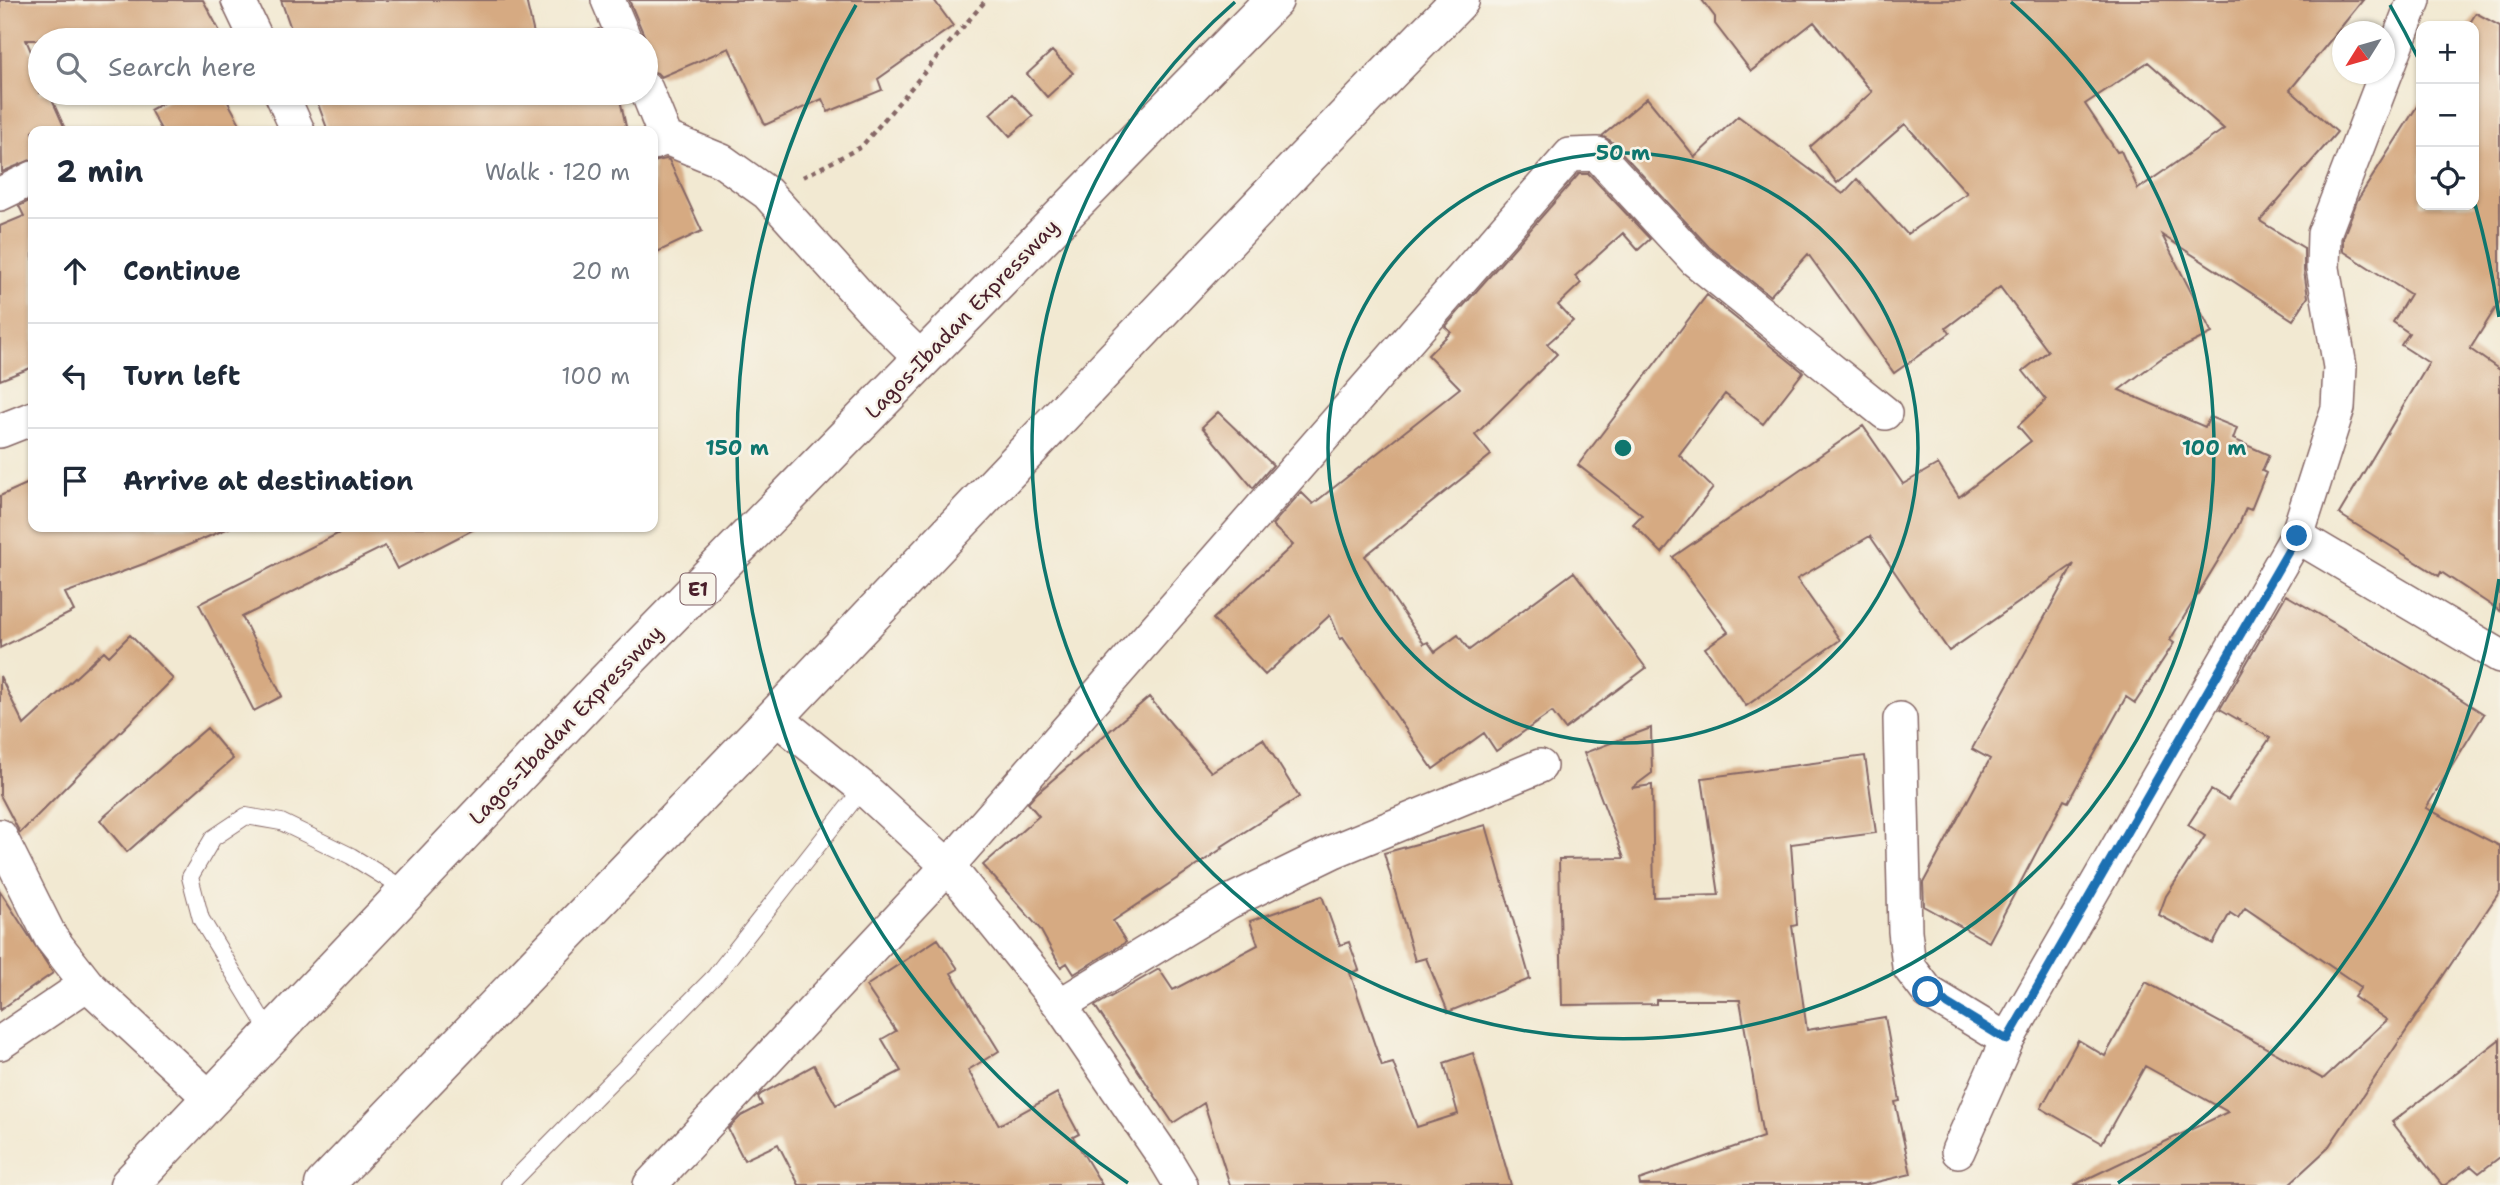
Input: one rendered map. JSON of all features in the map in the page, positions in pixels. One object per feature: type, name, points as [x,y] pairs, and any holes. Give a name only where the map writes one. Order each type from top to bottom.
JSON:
[{"type":"highway","name":"Lagos-Ibadan Expressway","points":[[129,1185],[610,678],[1274,0]]},
{"type":"highway","points":[[324,1185],[775,717],[1295,169],[1460,0]]},
{"type":"street","points":[[238,0],[251,28]]},
{"type":"street","points":[[608,0],[620,28]]},
{"type":"street","points":[[1958,1150],[2007,1040],[2297,536],[2338,408],[2340,367],[2323,268],[2324,234],[2414,0]]},
{"type":"street","points":[[286,105],[296,126]]},
{"type":"street","points":[[650,105],[655,126]]},
{"type":"street","points":[[659,140],[722,161],[767,193],[877,315],[922,359]]},
{"type":"street","points":[[650,1185],[948,866],[1570,155],[1597,153],[1696,261],[1885,413]]},
{"type":"street","points":[[0,194],[28,180]]},
{"type":"street","points":[[0,431],[28,420]]},
{"type":"street","points":[[2297,536],[2500,656]]},
{"type":"street","points":[[775,717],[863,788],[948,866],[1060,1005],[1167,1160],[1181,1185]]},
{"type":"street","points":[[1900,719],[1905,931],[1909,967],[1928,992],[2007,1040]]},
{"type":"street","points":[[1060,1005],[1229,902],[1334,851],[1540,766]]},
{"type":"street","points":[[0,836],[51,938],[87,984],[211,1099]]},
{"type":"street","points":[[0,1043],[87,984]]},
{"type":"lane","points":[[509,1185],[715,976],[863,788]]},
{"type":"lane","points":[[272,1036],[201,919],[190,877],[213,838],[246,816],[281,822],[351,856],[407,891]]},
{"type":"path","points":[[767,193],[823,169],[861,147],[986,0]]},
{"type":"building","points":[[0,0],[203,0],[218,28],[28,28],[28,105],[54,105],[64,126],[28,126],[28,161],[2,172]]},
{"type":"building","points":[[281,0],[526,0],[533,28],[291,28]]},
{"type":"building","points":[[629,0],[934,0],[953,26],[878,79],[882,90],[828,112],[822,99],[765,125],[729,48],[661,77],[658,74],[658,28],[641,28]]},
{"type":"building","points":[[1702,0],[2363,0],[2346,21],[2332,21],[2332,38],[2290,90],[2337,132],[2260,221],[2304,248],[2308,297],[2293,320],[2162,235],[2212,333],[2163,357],[2119,390],[2205,427],[2210,417],[2237,428],[2233,439],[2269,455],[2262,471],[2266,473],[2251,510],[2246,508],[2236,531],[2170,640],[2174,643],[2135,703],[2126,697],[2068,802],[2064,800],[1989,942],[1924,906],[1923,883],[1990,759],[1972,749],[2074,564],[1949,651],[1870,536],[1797,579],[1840,640],[1746,706],[1705,648],[1728,632],[1673,557],[1863,426],[1903,484],[1938,464],[1959,497],[2031,441],[2018,426],[2046,400],[2023,371],[2048,351],[2000,287],[1946,328],[1950,333],[1894,373],[1808,254],[1770,296],[1709,247],[1611,141],[1602,136],[1647,98],[1695,157],[1738,116],[1843,194],[1857,179],[1907,234],[1967,193],[1905,124],[1837,183],[1810,147],[1872,92],[1814,22],[1751,71],[1715,24],[1715,17]],"holes":[[[2148,62],[2224,129],[2138,189],[2121,151],[2117,152],[2085,104]]]},
{"type":"building","points":[[2476,13],[2500,26],[2500,301],[2470,349],[2500,370],[2500,611],[2441,572],[2439,576],[2339,514],[2429,363],[2401,345],[2409,333],[2393,322],[2410,294],[2343,251],[2343,238],[2357,201],[2416,108],[2416,210],[2479,210],[2479,21],[2471,21]]},
{"type":"building","points":[[1052,51],[1073,73],[1047,97],[1027,74]]},
{"type":"building","points":[[1012,94],[1033,116],[1010,136],[990,114]]},
{"type":"building","points":[[159,105],[230,105],[241,126],[159,126],[150,110]]},
{"type":"building","points":[[318,105],[621,105],[626,126],[326,126]]},
{"type":"building","points":[[669,160],[702,231],[658,252],[658,161]]},
{"type":"building","points":[[1579,174],[1589,174],[1650,239],[1638,250],[1623,233],[1575,276],[1581,283],[1558,305],[1573,321],[1547,344],[1557,354],[1475,435],[1491,455],[1365,556],[1424,644],[1428,642],[1435,652],[1458,635],[1469,650],[1574,572],[1646,668],[1565,729],[1552,712],[1496,751],[1484,733],[1433,769],[1343,638],[1340,639],[1330,615],[1265,675],[1213,619],[1293,545],[1272,525],[1301,492],[1313,504],[1460,388],[1428,355],[1451,332],[1445,327]]},
{"type":"building","points":[[28,202],[28,369],[0,380],[0,226],[24,216],[19,206]]},
{"type":"building","points":[[1707,295],[1803,372],[1763,424],[1725,394],[1679,455],[1713,488],[1662,553],[1633,524],[1642,515],[1578,465]]},
{"type":"building","points":[[1218,412],[1273,465],[1253,488],[1202,427]]},
{"type":"building","points":[[28,483],[28,532],[219,532],[65,593],[74,611],[0,648],[0,496]]},
{"type":"building","points":[[341,532],[468,532],[397,569],[385,546],[242,617],[282,696],[254,711],[199,604]]},
{"type":"building","points":[[2286,595],[2484,714],[2426,808],[2500,846],[2500,891],[2327,1149],[2288,1185],[2074,1185],[2228,1112],[2145,1066],[2102,1143],[2041,1108],[2078,1040],[2105,1056],[2146,982],[2323,1079],[2387,1020],[2354,997],[2361,987],[2245,908],[2238,918],[2230,913],[2213,944],[2159,915],[2166,896],[2205,836],[2188,825],[2211,790],[2228,800],[2270,738],[2220,709]]},
{"type":"building","points":[[130,635],[173,679],[20,833],[0,795],[0,676],[24,725],[104,651],[109,656]]},
{"type":"building","points":[[1149,697],[1211,772],[1263,739],[1299,797],[1113,921],[1126,942],[1074,974],[1067,963],[1061,967],[1040,929],[983,865],[1039,816],[1028,803],[1036,794]]},
{"type":"building","points":[[207,728],[233,759],[127,852],[100,820]]},
{"type":"building","points":[[1651,728],[1652,773],[1632,788],[1652,785],[1654,897],[1719,895],[1702,778],[1865,756],[1876,833],[1791,844],[1797,925],[1792,926],[1807,1030],[1885,1017],[1900,1101],[1895,1102],[1911,1174],[1864,1185],[1640,1185],[1639,1180],[1763,1137],[1740,1000],[1656,1000],[1656,1004],[1562,1005],[1559,859],[1624,858],[1584,753]]},
{"type":"building","points":[[1486,825],[1530,979],[1448,1012],[1426,958],[1415,961],[1384,853]]},
{"type":"building","points":[[0,891],[53,973],[0,1010]]},
{"type":"building","points":[[1322,896],[1340,945],[1349,942],[1359,970],[1350,973],[1382,1066],[1393,1063],[1417,1127],[1458,1114],[1444,1063],[1473,1053],[1511,1185],[1230,1185],[1204,1103],[1173,1123],[1095,1006],[1159,969],[1173,990],[1258,945],[1250,921]]},
{"type":"building","points":[[938,939],[958,969],[951,973],[999,1051],[968,1070],[999,1125],[1057,1093],[1079,1134],[1073,1137],[1102,1185],[799,1185],[778,1144],[744,1160],[728,1129],[741,1116],[762,1105],[758,1097],[761,1094],[814,1065],[836,1105],[901,1071],[882,1039],[896,1031],[866,986]]},
{"type":"building","points":[[2500,1039],[2500,1157],[2479,1173],[2471,1166],[2442,1185],[2392,1122]]},
{"type":"route","points":[[1928,992],[2007,1040],[2297,536]]}]
